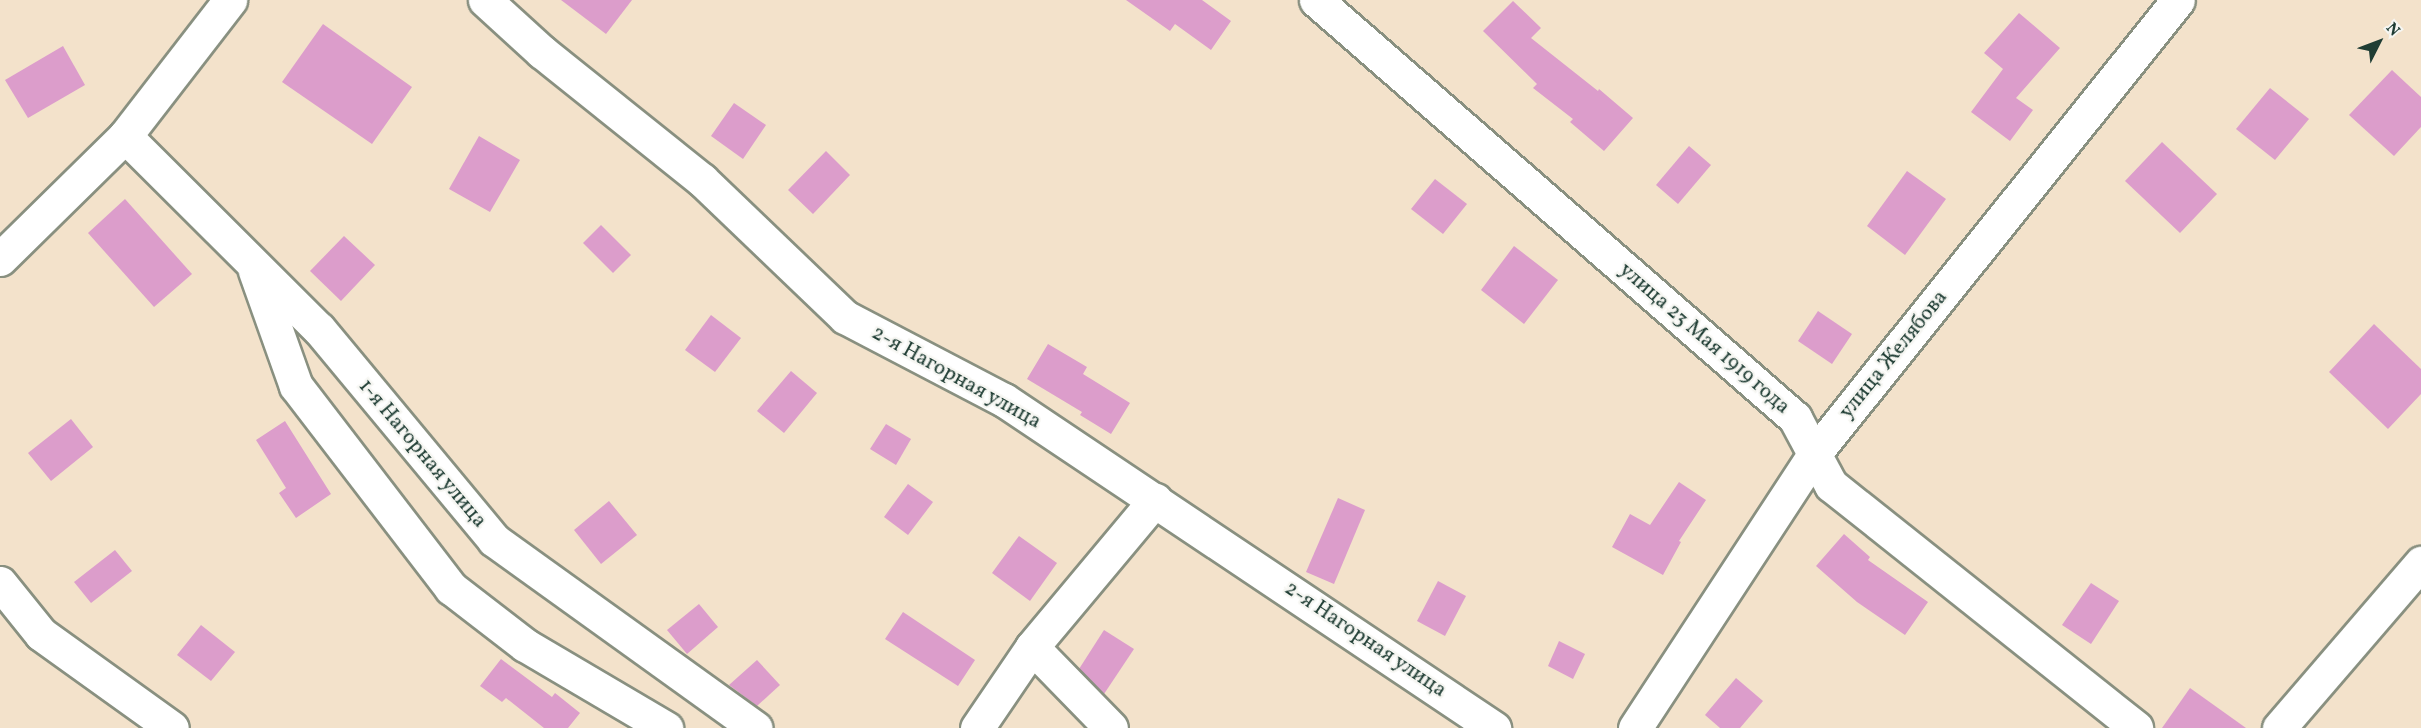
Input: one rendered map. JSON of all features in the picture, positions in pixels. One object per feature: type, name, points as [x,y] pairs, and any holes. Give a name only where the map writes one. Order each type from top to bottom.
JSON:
[{"type":"street","points":[[0,259],[125,136],[230,0]]},
{"type":"street","name":"2-я Нагорная улица","points":[[485,0],[542,52],[702,180],[845,317],[1004,400],[1494,728]]},
{"type":"street","name":"улица 23 Мая 1919 года","points":[[1316,0],[1795,418],[1831,485],[2136,728]]},
{"type":"street","name":"улица Желябова","points":[[1635,728],[1815,453],[2178,0]]},
{"type":"street","name":"1-я Нагорная улица","points":[[125,136],[319,329],[494,540],[756,728]]},
{"type":"street","points":[[252,264],[296,386],[451,588],[525,645],[666,728]]},
{"type":"street","points":[[977,728],[1032,647],[1155,501]]},
{"type":"street","points":[[2278,728],[2421,563]]},
{"type":"street","points":[[0,583],[41,634],[172,728]]},
{"type":"street","points":[[1032,647],[1111,728]]},
{"type":"building","points":[[561,0],[632,0],[606,34]]},
{"type":"building","points":[[1126,0],[1202,0],[1231,21],[1211,50],[1175,24],[1170,31]]},
{"type":"building","points":[[1513,1],[1541,28],[1531,38],[1598,91],[1599,89],[1633,118],[1604,151],[1570,122],[1573,119],[1533,88],[1537,84],[1483,31]]},
{"type":"building","points":[[2019,13],[2060,48],[2016,98],[2033,110],[2010,141],[1971,112],[2003,69],[1984,53]]},
{"type":"building","points":[[323,24],[412,87],[372,144],[282,82]]},
{"type":"building","points":[[63,46],[85,85],[28,118],[5,80]]},
{"type":"building","points":[[2392,70],[2421,97],[2421,127],[2394,156],[2349,115]]},
{"type":"building","points":[[2270,88],[2309,119],[2275,160],[2236,129]]},
{"type":"building","points":[[734,103],[766,125],[743,159],[711,136]]},
{"type":"building","points":[[479,136],[520,160],[490,212],[449,189]]},
{"type":"building","points":[[2162,142],[2217,194],[2180,233],[2125,181]]},
{"type":"building","points":[[1689,146],[1711,165],[1678,204],[1656,185]]},
{"type":"building","points":[[826,151],[850,175],[813,214],[788,190]]},
{"type":"building","points":[[1907,171],[1946,199],[1905,255],[1867,226]]},
{"type":"building","points":[[1435,179],[1467,204],[1443,234],[1411,209]]},
{"type":"building","points":[[125,199],[192,274],[154,307],[88,233]]},
{"type":"building","points":[[601,225],[631,255],[613,273],[583,243]]},
{"type":"building","points":[[344,236],[375,265],[341,301],[310,271]]},
{"type":"building","points":[[1514,246],[1558,280],[1524,324],[1481,290]]},
{"type":"building","points":[[1818,311],[1852,334],[1832,364],[1798,341]]},
{"type":"building","points":[[711,315],[741,338],[715,372],[685,350]]},
{"type":"building","points":[[2374,324],[2421,369],[2421,394],[2388,429],[2329,372]]},
{"type":"building","points":[[1048,344],[1087,367],[1083,374],[1130,403],[1111,434],[1080,415],[1082,412],[1027,379]]},
{"type":"building","points":[[791,371],[817,393],[784,433],[757,411]]},
{"type":"building","points":[[71,419],[93,447],[51,481],[28,453]]},
{"type":"building","points":[[285,421],[331,494],[296,518],[279,493],[286,488],[256,440]]},
{"type":"building","points":[[886,424],[911,439],[896,465],[870,449]]},
{"type":"building","points":[[1679,482],[1706,500],[1679,541],[1681,542],[1663,575],[1612,547],[1630,514],[1650,525]]},
{"type":"building","points":[[908,484],[933,502],[908,535],[884,517]]},
{"type":"building","points":[[1338,498],[1365,510],[1334,584],[1306,572]]},
{"type":"building","points":[[609,501],[637,535],[601,564],[574,530]]},
{"type":"building","points":[[1844,534],[1870,557],[1868,560],[1928,602],[1905,635],[1857,602],[1816,566]]},
{"type":"building","points":[[1019,536],[1057,563],[1030,601],[992,573]]},
{"type":"building","points":[[115,550],[132,571],[91,603],[74,582]]},
{"type":"building","points":[[1438,581],[1466,596],[1445,636],[1417,621]]},
{"type":"building","points":[[2091,583],[2119,601],[2091,644],[2062,625]]},
{"type":"building","points":[[699,604],[718,627],[687,654],[667,630]]},
{"type":"building","points":[[903,612],[975,660],[958,686],[885,639]]},
{"type":"building","points":[[201,625],[235,652],[211,681],[177,655]]},
{"type":"building","points":[[1104,630],[1134,649],[1104,694],[1079,669]]},
{"type":"building","points":[[1559,641],[1585,654],[1573,679],[1548,666]]},
{"type":"building","points":[[501,659],[552,697],[555,693],[580,713],[568,728],[544,728],[506,698],[502,702],[480,686]]},
{"type":"building","points":[[757,660],[780,685],[757,706],[729,685]]},
{"type":"building","points":[[1736,678],[1763,701],[1740,728],[1720,728],[1705,715]]},
{"type":"building","points":[[2190,688],[2246,728],[2162,728]]}]
